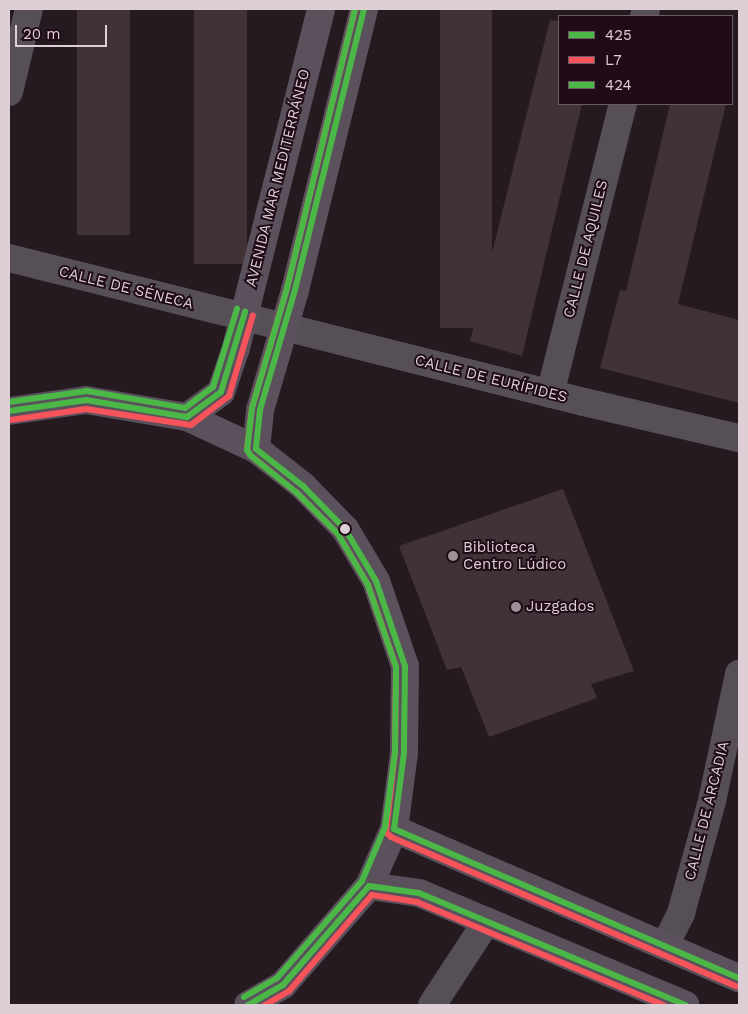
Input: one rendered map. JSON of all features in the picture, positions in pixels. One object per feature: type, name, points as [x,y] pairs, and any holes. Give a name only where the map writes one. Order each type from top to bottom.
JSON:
[{"type":"street","points":[[9,92],[29,9]]},
{"type":"street","name":"AVENIDA MAR MEDITERRÁNEO","points":[[188,417],[221,392],[244,317],[320,9]]},
{"type":"street","points":[[256,449],[260,410],[285,327],[364,9]]},
{"type":"street","name":"CALLE DE AQUILES","points":[[550,394],[622,105]]},
{"type":"street","name":"CALLE DE SÉNECA","points":[[9,258],[244,317]]},
{"type":"street","name":"CALLE DE EURÍPIDES","points":[[244,317],[550,394],[739,438]]},
{"type":"street","points":[[9,411],[86,400],[188,417],[256,449],[303,486],[345,529],[376,581],[405,666],[404,753],[394,829],[368,886],[283,985],[248,1005]]},
{"type":"street","name":"CALLE DE ARCADIA","points":[[664,946],[673,933],[684,904],[712,801],[739,674]]},
{"type":"street","points":[[394,829],[739,978]]},
{"type":"street","points":[[368,886],[419,893],[685,1005]]},
{"type":"street","points":[[432,1005],[487,921]]},
{"type":"building","points":[[77,9],[130,9],[130,235],[77,235]]},
{"type":"building","points":[[194,9],[247,9],[247,264],[194,264]]},
{"type":"building","points":[[440,9],[492,9],[492,328],[440,328]]},
{"type":"building","points":[[550,20],[558,21],[558,105],[582,105],[522,356],[470,341]]},
{"type":"building","points":[[670,105],[726,105],[678,304],[739,320],[739,403],[600,368],[620,290],[626,291]]},
{"type":"building","name":"Juzgados","points":[[563,489],[634,671],[591,684],[597,698],[489,737],[461,667],[447,670],[399,546]]},
{"type":"transit line","name":"L7","points":[[355,9],[287,288],[252,408],[247,449],[250,455],[297,493],[338,534],[368,585],[396,667],[395,752],[386,832],[391,837],[736,986]]},
{"type":"transit line","name":"424","points":[[244,997],[277,978],[362,881],[385,827],[395,752],[396,667],[368,585],[338,534],[297,493],[251,456],[247,450],[252,408],[287,288],[355,9]]},
{"type":"transit line","name":"425","points":[[364,9],[295,290],[260,410],[256,449],[303,486],[345,529],[376,581],[405,666],[404,753],[394,829],[739,978]]},
{"type":"transit line","name":"424","points":[[9,402],[87,391],[185,408],[213,387],[237,309]]},
{"type":"transit line","name":"425","points":[[9,411],[86,400],[187,417],[221,392],[245,312]]},
{"type":"transit line","name":"L7","points":[[10,420],[86,409],[191,425],[229,396],[253,315]]},
{"type":"transit line","name":"425","points":[[248,1005],[283,985],[369,886],[419,893],[685,1005]]},
{"type":"transit line","name":"L7","points":[[265,1005],[289,991],[372,895],[417,902],[663,1005]]},
{"type":"place","name":"Biblioteca Centro Lúdico","points":[[453,556]]},
{"type":"place","name":"Juzgados","points":[[516,607]]}]
